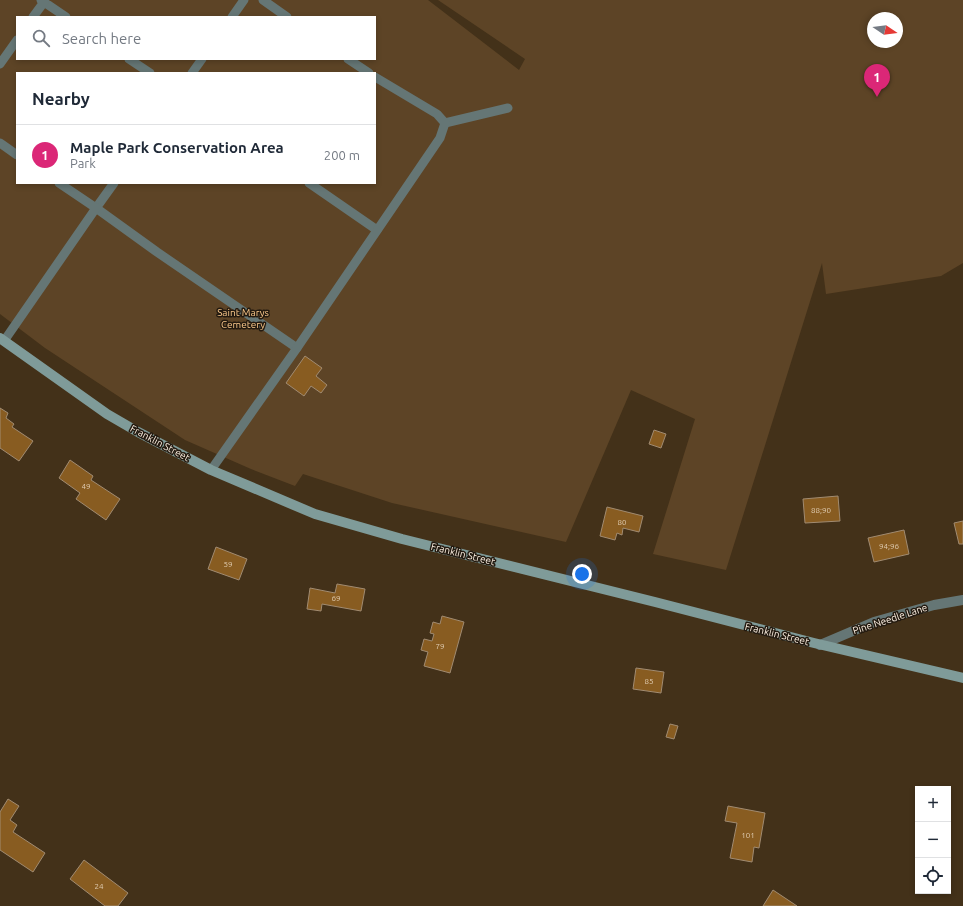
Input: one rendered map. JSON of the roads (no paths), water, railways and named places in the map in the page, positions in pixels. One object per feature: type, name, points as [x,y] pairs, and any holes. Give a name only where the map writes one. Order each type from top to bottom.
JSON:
[{"type":"street","name":"Franklin Street","points":[[2,339],[107,414],[138,432],[211,470],[315,514],[356,526],[820,645],[963,678]]},
{"type":"street","name":"Pine Needle Lane","points":[[820,645],[874,622],[934,605],[963,600]]},
{"type":"lane","points":[[233,16],[244,0]]},
{"type":"lane","points":[[262,0],[286,16]]},
{"type":"lane","points":[[34,16],[43,1],[65,16]]},
{"type":"lane","points":[[0,64],[16,41]]},
{"type":"lane","points":[[130,60],[148,72]]},
{"type":"lane","points":[[193,72],[201,60]]},
{"type":"lane","points":[[350,60],[368,72]]},
{"type":"lane","points":[[376,78],[437,114],[445,123]]},
{"type":"lane","points":[[445,123],[508,108]]},
{"type":"lane","points":[[211,470],[297,348],[440,138],[445,123]]},
{"type":"lane","points":[[0,143],[16,153]]},
{"type":"lane","points":[[60,184],[297,348]]},
{"type":"lane","points":[[2,339],[113,184]]},
{"type":"lane","points":[[310,184],[377,230]]},
{"type":"place","name":"Maple Park Conservation Area","points":[[877,97]]},
{"type":"park label","name":"Saint Marys Cemetery","points":[[243,318]]}]
